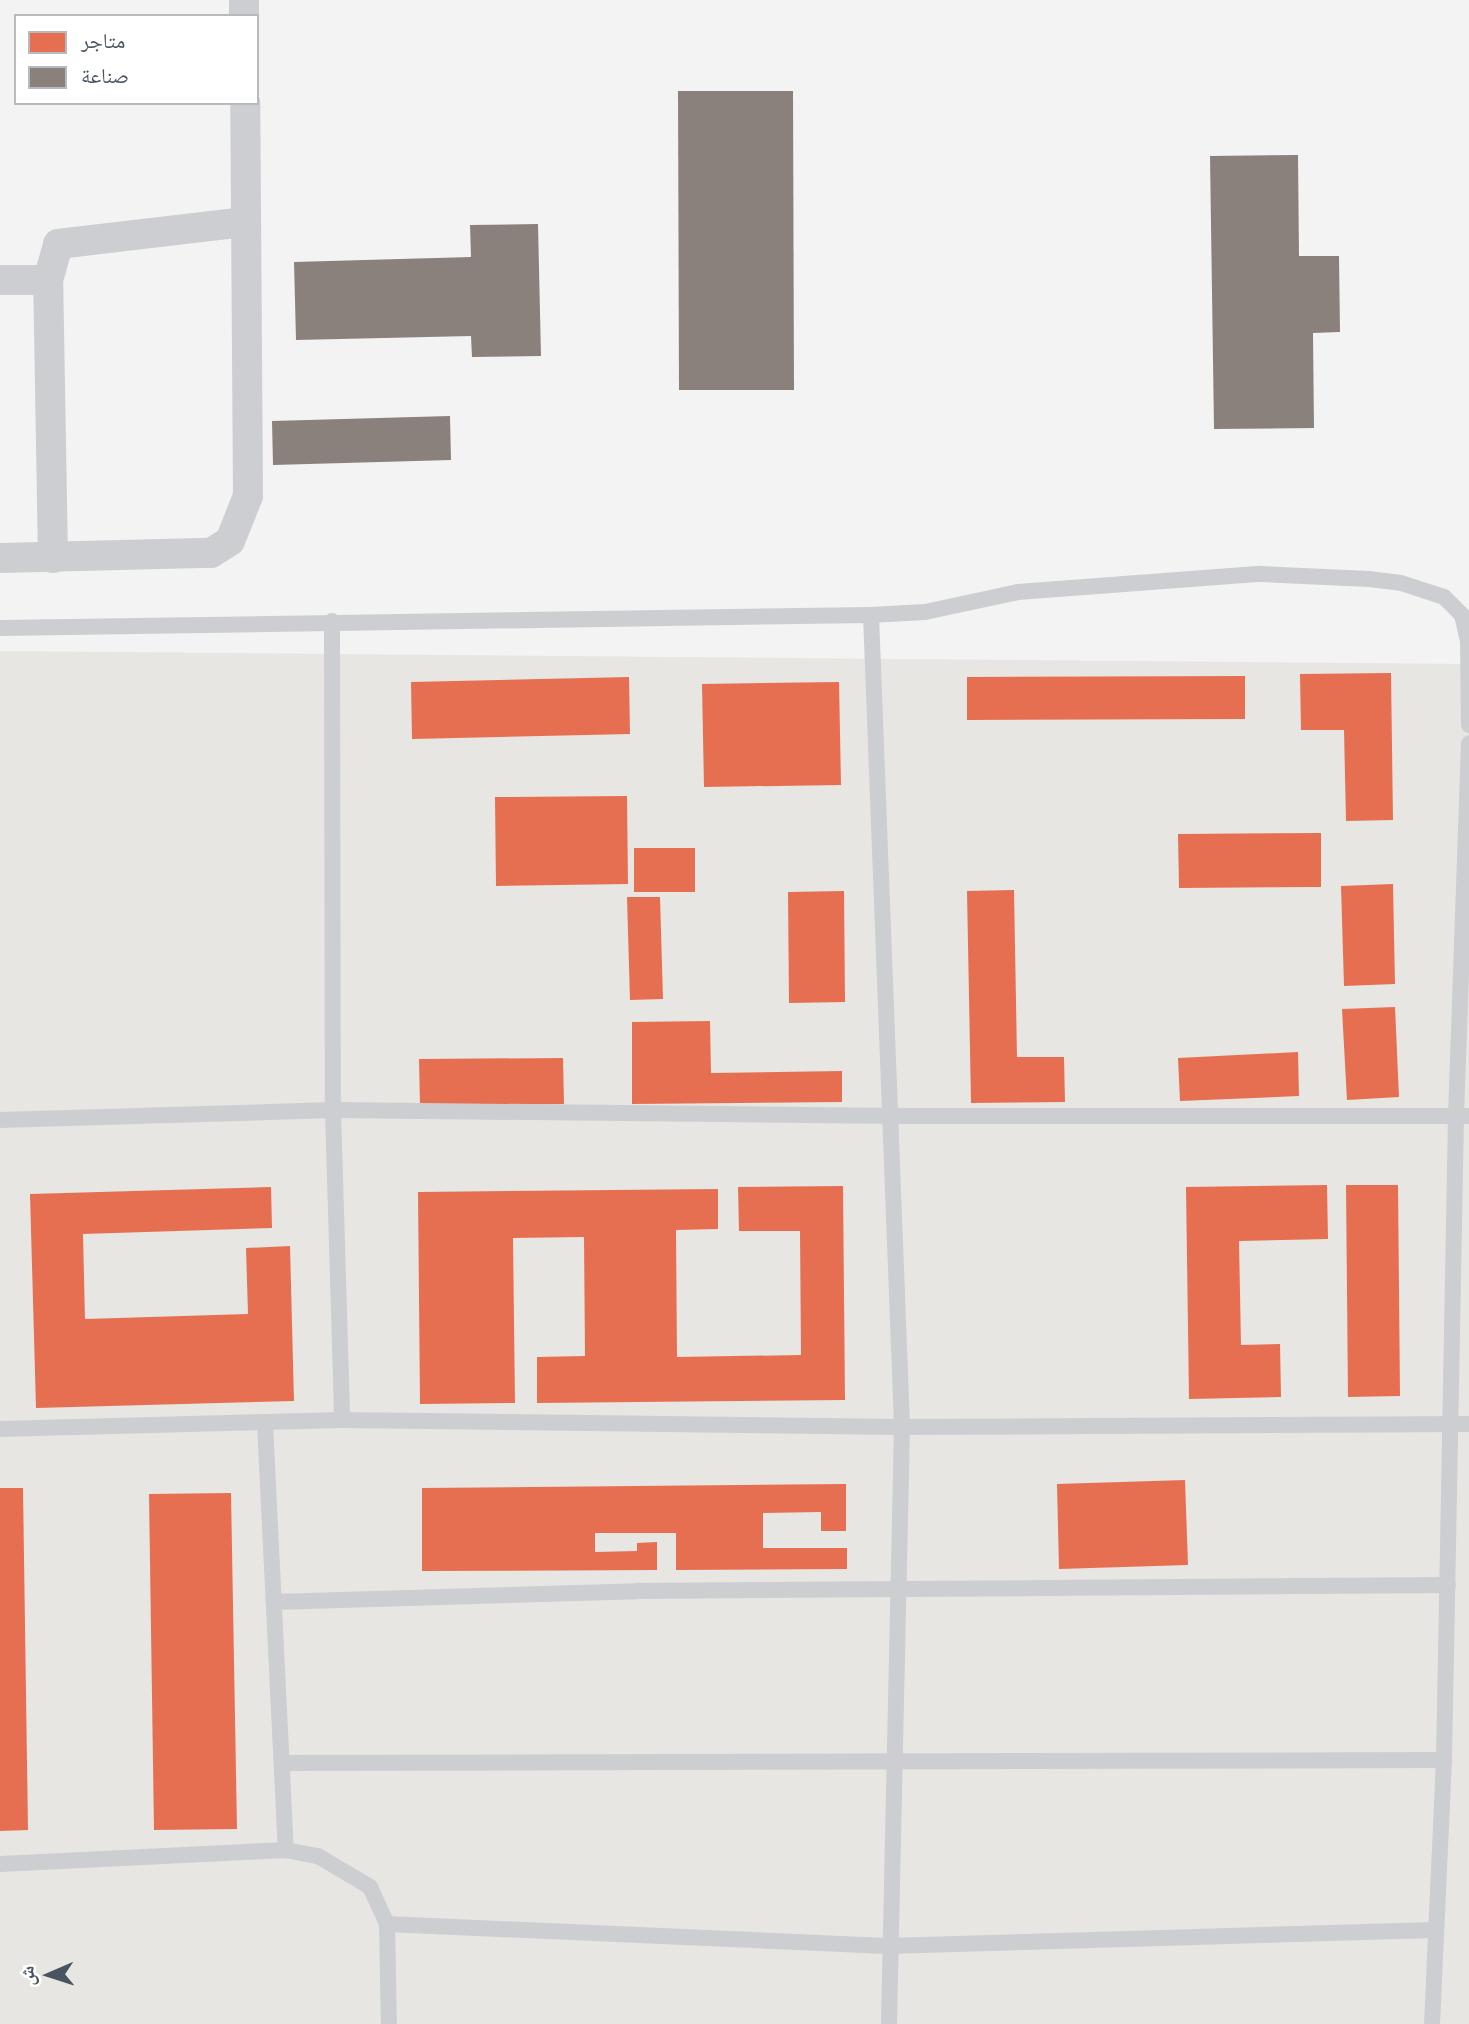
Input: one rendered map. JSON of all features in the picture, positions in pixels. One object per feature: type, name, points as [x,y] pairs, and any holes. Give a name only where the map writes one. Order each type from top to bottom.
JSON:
[{"type":"street","points":[[0,558],[211,553],[230,541],[248,496],[245,105]]},
{"type":"street","points":[[53,558],[48,280],[58,244],[246,222]]},
{"type":"street","points":[[0,279],[48,280]]},
{"type":"lane","points":[[0,628],[871,615],[925,612],[1018,592],[1260,575],[1401,583],[1444,597],[1462,615],[1468,640],[1469,725]]},
{"type":"lane","points":[[871,615],[893,1116],[902,1427],[887,1946],[889,2024]]},
{"type":"lane","points":[[332,621],[333,1110],[342,1420]]},
{"type":"lane","points":[[1432,2024],[1444,1760],[1463,1116],[1469,743]]},
{"type":"lane","points":[[0,1119],[333,1110],[893,1116],[1463,1116]]},
{"type":"lane","points":[[0,1429],[342,1420],[902,1427],[1469,1424]]},
{"type":"lane","points":[[265,1424],[286,1850]]},
{"type":"lane","points":[[274,1602],[638,1591],[1448,1585]]},
{"type":"lane","points":[[282,1763],[892,1765],[1444,1760]]},
{"type":"lane","points":[[0,1864],[286,1850],[318,1856],[370,1887],[387,1924],[388,2024]]},
{"type":"lane","points":[[387,1924],[887,1946],[1436,1930]]},
{"type":"shaded area","points":[[0,651],[1469,664],[1469,2024],[0,2024]]},
{"type":"building: متاجر","points":[[1391,673],[1393,820],[1346,821],[1344,730],[1301,730],[1300,674]]},
{"type":"building: متاجر","points":[[1245,676],[1245,719],[967,720],[967,677]]},
{"type":"building: متاجر","points":[[629,677],[630,734],[412,739],[411,682]]},
{"type":"building: متاجر","points":[[839,682],[841,785],[704,787],[702,684]]},
{"type":"building: متاجر","points":[[627,796],[628,884],[496,886],[495,797]]},
{"type":"building: متاجر","points":[[1321,833],[1321,887],[1179,888],[1178,834]]},
{"type":"building: متاجر","points":[[634,848],[695,848],[695,892],[634,892]]},
{"type":"building: متاجر","points":[[1393,884],[1395,984],[1344,986],[1341,886]]},
{"type":"building: متاجر","points":[[1014,890],[1017,1057],[1064,1057],[1065,1102],[971,1103],[967,891]]},
{"type":"building: متاجر","points":[[844,891],[845,1002],[789,1003],[788,892]]},
{"type":"building: متاجر","points":[[627,897],[660,897],[663,999],[630,1000]]},
{"type":"building: متاجر","points":[[1395,1007],[1399,1097],[1347,1100],[1342,1009]]},
{"type":"building: متاجر","points":[[710,1021],[711,1073],[842,1071],[842,1102],[632,1104],[632,1022]]},
{"type":"building: متاجر","points":[[1298,1052],[1299,1096],[1180,1101],[1178,1058]]},
{"type":"building: متاجر","points":[[563,1058],[564,1104],[420,1105],[419,1059]]},
{"type":"building: متاجر","points":[[1327,1185],[1328,1239],[1239,1241],[1241,1345],[1280,1344],[1281,1397],[1189,1399],[1186,1187]]},
{"type":"building: متاجر","points":[[1346,1185],[1398,1185],[1400,1396],[1348,1397]]},
{"type":"building: متاجر","points":[[843,1186],[845,1400],[537,1403],[537,1357],[585,1356],[584,1237],[513,1238],[515,1403],[420,1404],[418,1192],[718,1189],[718,1229],[676,1230],[677,1357],[801,1355],[800,1231],[739,1231],[738,1187]]},
{"type":"building: متاجر","points":[[271,1187],[272,1228],[83,1234],[85,1319],[248,1314],[246,1248],[290,1246],[294,1401],[36,1408],[30,1194]]},
{"type":"building: متاجر","points":[[1185,1480],[1188,1565],[1059,1569],[1057,1484]]},
{"type":"building: متاجر","points":[[846,1484],[846,1531],[821,1531],[821,1512],[763,1513],[763,1548],[847,1548],[847,1569],[676,1570],[676,1533],[595,1533],[595,1552],[637,1551],[637,1543],[657,1542],[657,1570],[422,1571],[422,1488]]},
{"type":"building: متاجر","points":[[0,1488],[23,1488],[28,1830],[0,1831]]},
{"type":"building: متاجر","points":[[231,1493],[237,1829],[154,1830],[149,1494]]},
{"type":"building: صناعة","points":[[678,91],[793,91],[794,390],[679,390]]},
{"type":"building: صناعة","points":[[1298,155],[1299,256],[1339,256],[1340,332],[1313,333],[1314,428],[1214,429],[1210,156]]},
{"type":"building: صناعة","points":[[538,224],[541,356],[472,357],[471,336],[296,340],[294,262],[471,257],[470,225]]},
{"type":"building: صناعة","points":[[450,416],[451,460],[273,465],[272,421]]}]
